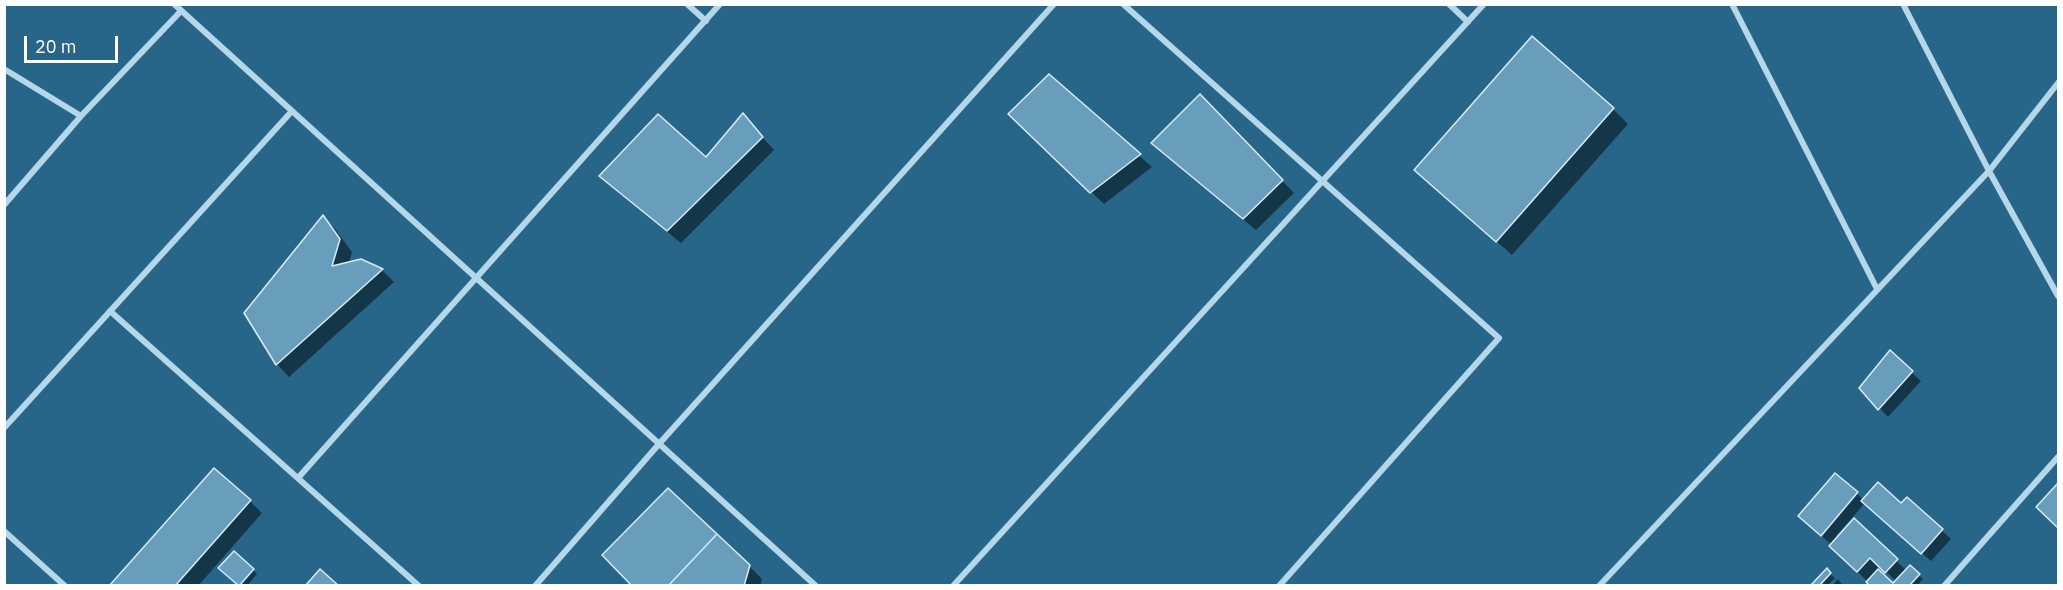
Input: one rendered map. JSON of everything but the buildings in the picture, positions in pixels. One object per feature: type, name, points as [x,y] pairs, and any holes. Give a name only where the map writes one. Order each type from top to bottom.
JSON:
[{"type":"street","points":[[174,4],[816,585]]},
{"type":"street","points":[[687,4],[705,21]]},
{"type":"street","points":[[298,478],[720,4]]},
{"type":"street","points":[[535,585],[1054,4]]},
{"type":"street","points":[[1123,4],[1499,338],[1279,585]]},
{"type":"street","points":[[1449,4],[1468,22]]},
{"type":"street","points":[[953,585],[1484,4]]},
{"type":"street","points":[[1732,4],[1877,289]]},
{"type":"street","points":[[1904,4],[1989,171],[2058,296]]},
{"type":"street","points":[[4,205],[81,116],[181,10]]},
{"type":"street","points":[[4,69],[81,116]]},
{"type":"street","points":[[1599,585],[1989,171],[2058,83]]},
{"type":"street","points":[[4,428],[292,111]]},
{"type":"street","points":[[110,311],[419,585]]},
{"type":"street","points":[[1944,585],[2058,457]]},
{"type":"street","points":[[4,531],[65,585]]}]
